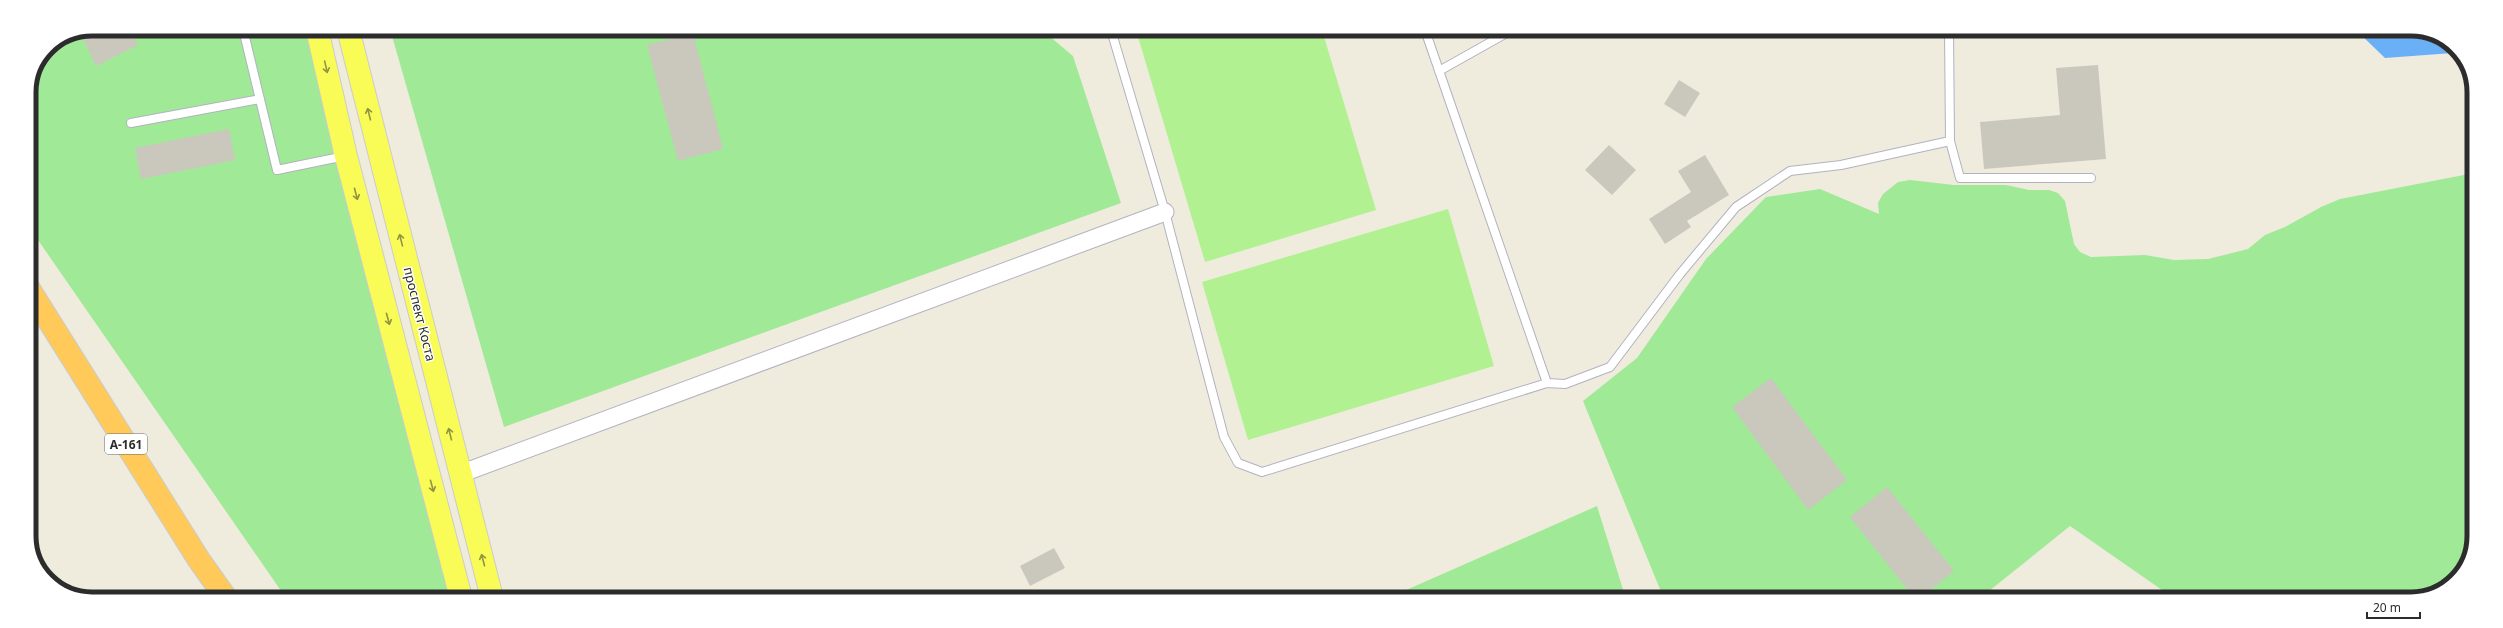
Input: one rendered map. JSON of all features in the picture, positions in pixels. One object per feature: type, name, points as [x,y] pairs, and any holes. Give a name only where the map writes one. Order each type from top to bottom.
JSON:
[{"type":"highway","name":"А-161","points":[[36,301],[199,560],[222,592]]},
{"type":"main road","points":[[319,36],[346,156],[459,592]]},
{"type":"main road","name":"проспект Коста","points":[[350,36],[490,592]]},
{"type":"street","points":[[460,474],[1165,212]]},
{"type":"lane","points":[[245,36],[277,170],[346,156]]},
{"type":"lane","points":[[1113,36],[1165,212],[1224,437],[1238,463],[1262,472],[1547,383],[1565,384],[1610,367],[1680,274],[1736,207],[1790,171],[1841,166],[1950,141]]},
{"type":"lane","points":[[1427,36],[1547,383]]},
{"type":"lane","points":[[1439,71],[1501,36]]},
{"type":"lane","points":[[1949,36],[1950,141],[1960,178],[2091,178]]},
{"type":"lane","points":[[130,123],[260,100]]},
{"type":"green space","points":[[92,36],[311,36],[452,592],[282,592],[36,237],[37,81],[40,70],[52,52],[70,40]]},
{"type":"green space","points":[[392,36],[1049,36],[1073,56],[1121,203],[504,427]]},
{"type":"green space","points":[[1138,36],[1324,36],[1376,210],[1205,262]]},
{"type":"green space","points":[[2467,174],[2467,536],[2466,547],[2460,564],[2448,578],[2439,585],[2422,591],[2411,592],[2165,592],[2070,526],[1988,592],[1661,592],[1583,401],[1637,358],[1706,259],[1766,197],[1820,189],[1879,214],[1878,203],[1883,194],[1898,182],[1910,180],[1954,185],[2006,185],[2029,190],[2049,190],[2058,193],[2065,201],[2074,244],[2080,252],[2091,257],[2145,255],[2174,260],[2208,259],[2248,249],[2265,235],[2285,227],[2321,207],[2340,199]]},
{"type":"green space","points":[[1448,209],[1494,366],[1248,440],[1202,282]]},
{"type":"green space","points":[[1597,506],[1624,592],[1402,592]]},
{"type":"water","points":[[2362,36],[2422,37],[2439,43],[2451,53],[2385,58]]},
{"type":"building","points":[[134,36],[138,45],[96,66],[82,37]]},
{"type":"building","points":[[682,36],[694,36],[723,149],[678,161],[647,45]]},
{"type":"building","points":[[2098,65],[2106,159],[1984,169],[1980,122],[2060,115],[2056,68]]},
{"type":"building","points":[[1679,80],[1700,93],[1685,117],[1664,104]]},
{"type":"building","points":[[229,129],[235,160],[141,179],[135,148]]},
{"type":"building","points":[[1609,145],[1636,170],[1612,195],[1585,170]]},
{"type":"building","points":[[1705,155],[1729,195],[1687,221],[1691,227],[1665,244],[1649,219],[1691,192],[1678,171]]},
{"type":"building","points":[[1771,378],[1847,480],[1808,510],[1732,407]]},
{"type":"building","points":[[1887,487],[1954,571],[1928,592],[1909,592],[1850,517]]},
{"type":"building","points":[[1054,548],[1065,568],[1030,586],[1020,566]]}]
